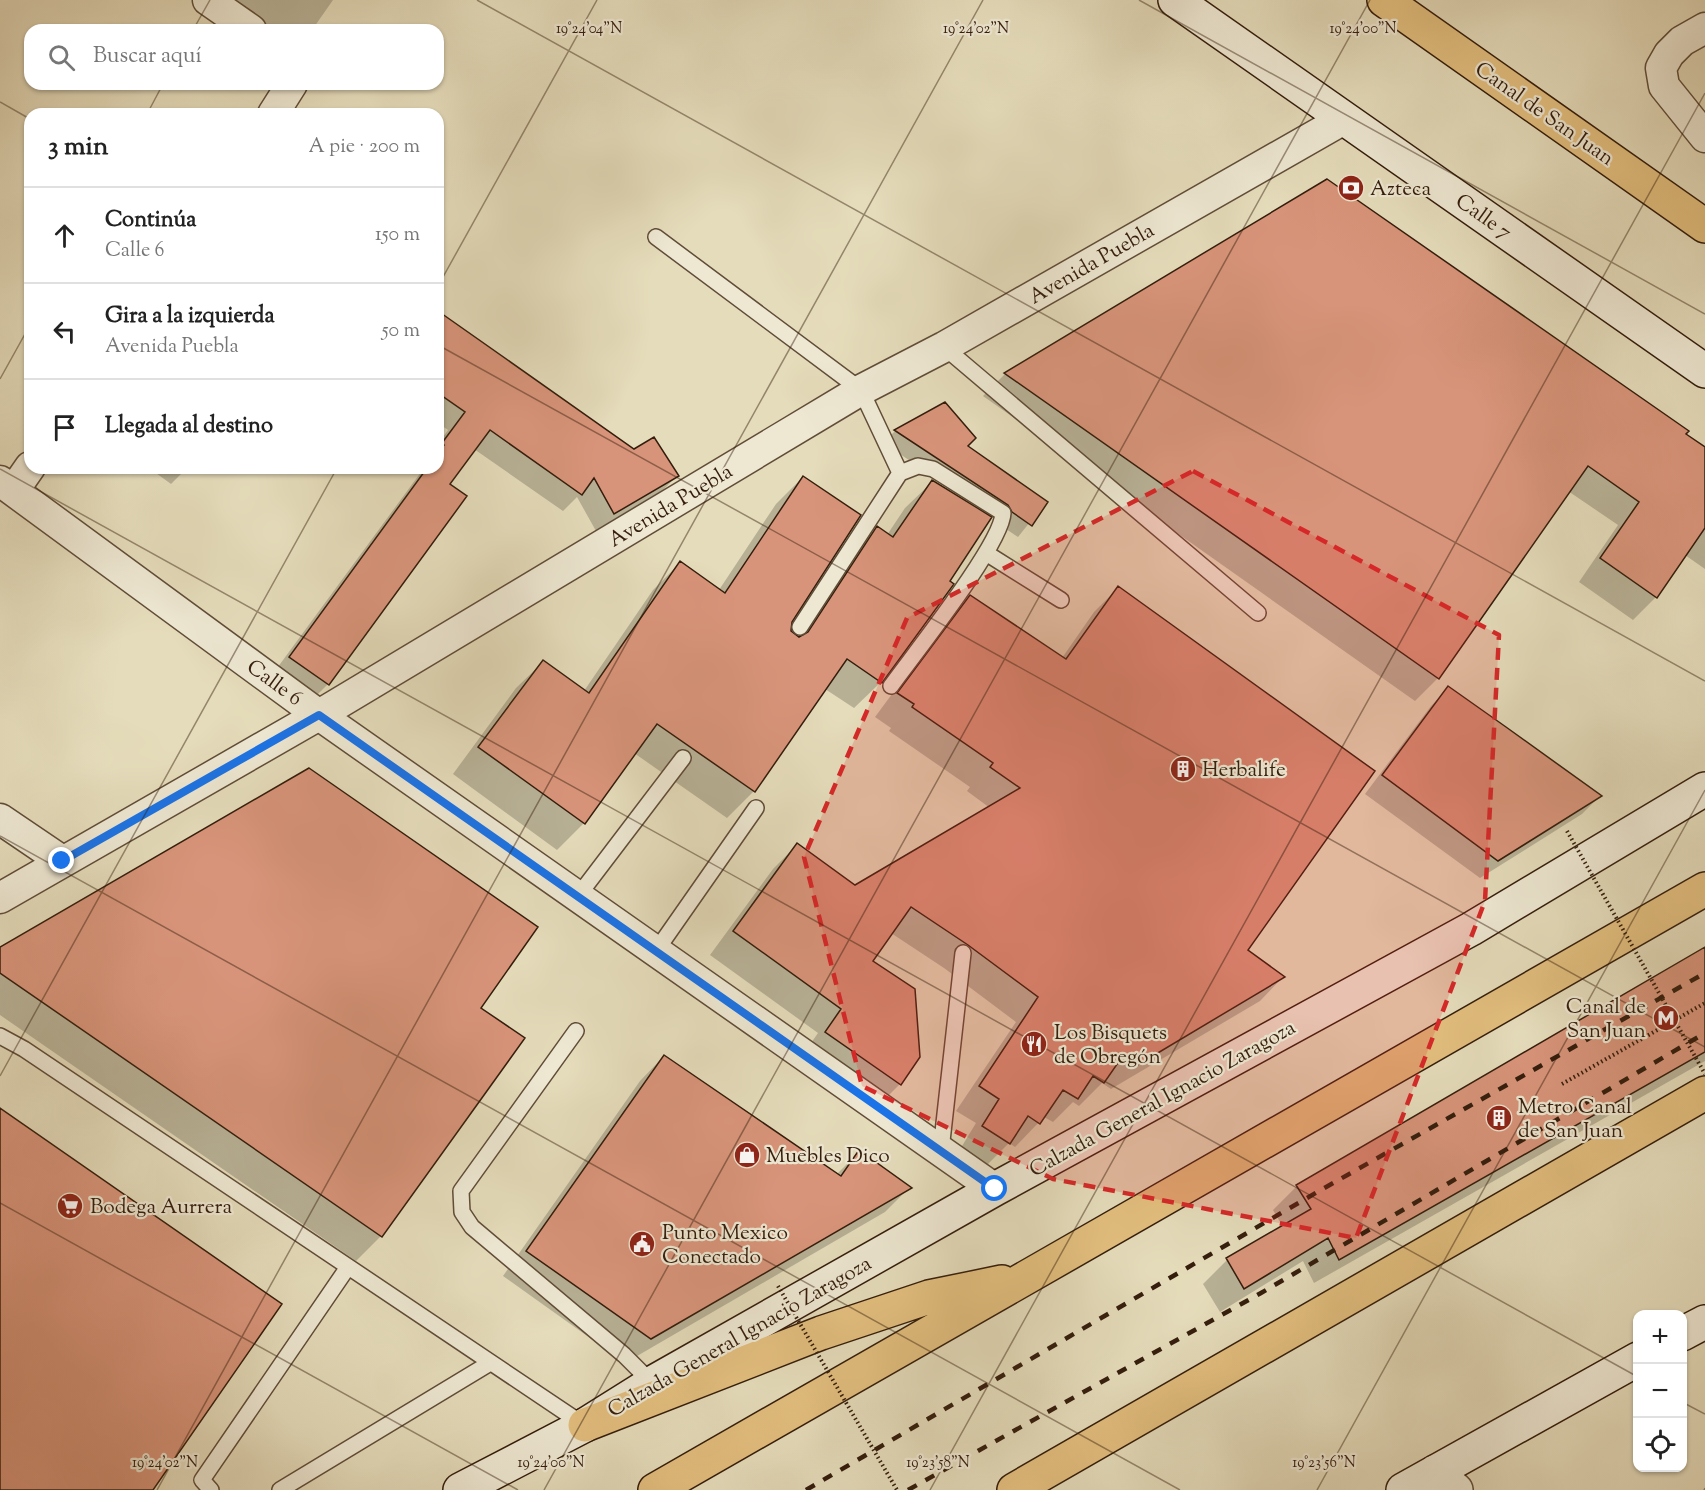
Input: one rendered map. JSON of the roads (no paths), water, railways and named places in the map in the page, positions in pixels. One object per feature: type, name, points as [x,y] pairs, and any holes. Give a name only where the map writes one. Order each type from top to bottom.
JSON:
[{"type":"main road","name":"Calle 7","points":[[1175,0],[1705,371]]},
{"type":"main road","name":"Canal de San Juan","points":[[1384,0],[1705,226]]},
{"type":"main road","name":"Calzada General Ignacio Zaragoza","points":[[460,1490],[585,1425],[652,1383],[995,1189],[1471,929],[1705,789]]},
{"type":"main road","points":[[655,1490],[1705,889]]},
{"type":"main road","points":[[1014,1490],[1705,1093]]},
{"type":"main road","points":[[585,1425],[821,1333],[929,1297],[1030,1276]]},
{"type":"main road","points":[[1687,1332],[1705,1322]]},
{"type":"main road","points":[[1403,1490],[1445,1481],[1633,1362]]},
{"type":"street","points":[[208,0],[242,24]]},
{"type":"street","points":[[1705,28],[1682,41],[1669,54],[1661,68],[1664,86],[1705,137]]},
{"type":"street","points":[[277,108],[288,90]]},
{"type":"street","name":"Avenida Puebla","points":[[0,898],[319,715],[861,390],[944,346],[1344,119]]},
{"type":"street","name":"Calle 6","points":[[15,479],[319,715],[995,1189]]},
{"type":"street","points":[[0,819],[62,861]]},
{"type":"lane","points":[[656,237],[861,390],[900,473]]},
{"type":"lane","points":[[944,346],[1258,613]]},
{"type":"lane","points":[[800,627],[900,473],[918,466],[933,469],[1003,513],[1003,522],[986,553],[891,686]]},
{"type":"lane","points":[[986,553],[1061,600]]},
{"type":"lane","points":[[578,896],[683,758]]},
{"type":"lane","points":[[656,951],[756,808]]},
{"type":"lane","points":[[941,1150],[963,953]]},
{"type":"lane","points":[[0,1023],[24,1049]]},
{"type":"lane","points":[[576,1031],[461,1191],[462,1212],[472,1227],[624,1355],[652,1383]]},
{"type":"lane","points":[[0,1036],[24,1049],[585,1425]]},
{"type":"lane","points":[[211,1490],[202,1480],[348,1267]]},
{"type":"lane","points":[[280,1490],[490,1363]]},
{"type":"railway","points":[[806,1490],[1319,1191],[1705,973]]},
{"type":"railway","points":[[908,1490],[1261,1293],[1705,1033]]},
{"type":"place","name":"Azteca","points":[[1351,188]]},
{"type":"place","name":"Herbalife","points":[[1183,769]]},
{"type":"place","name":"Canal de San Juan","points":[[1666,1018]]},
{"type":"place","name":"Los Bisquets de Obregón","points":[[1034,1044]]},
{"type":"place","name":"Metro Canal de San Juan","points":[[1499,1118]]},
{"type":"place","name":"Muebles Dico","points":[[747,1155]]},
{"type":"place","name":"Bodega Aurrera","points":[[70,1206]]},
{"type":"place","name":"Punto Mexico Conectado","points":[[642,1244]]}]
